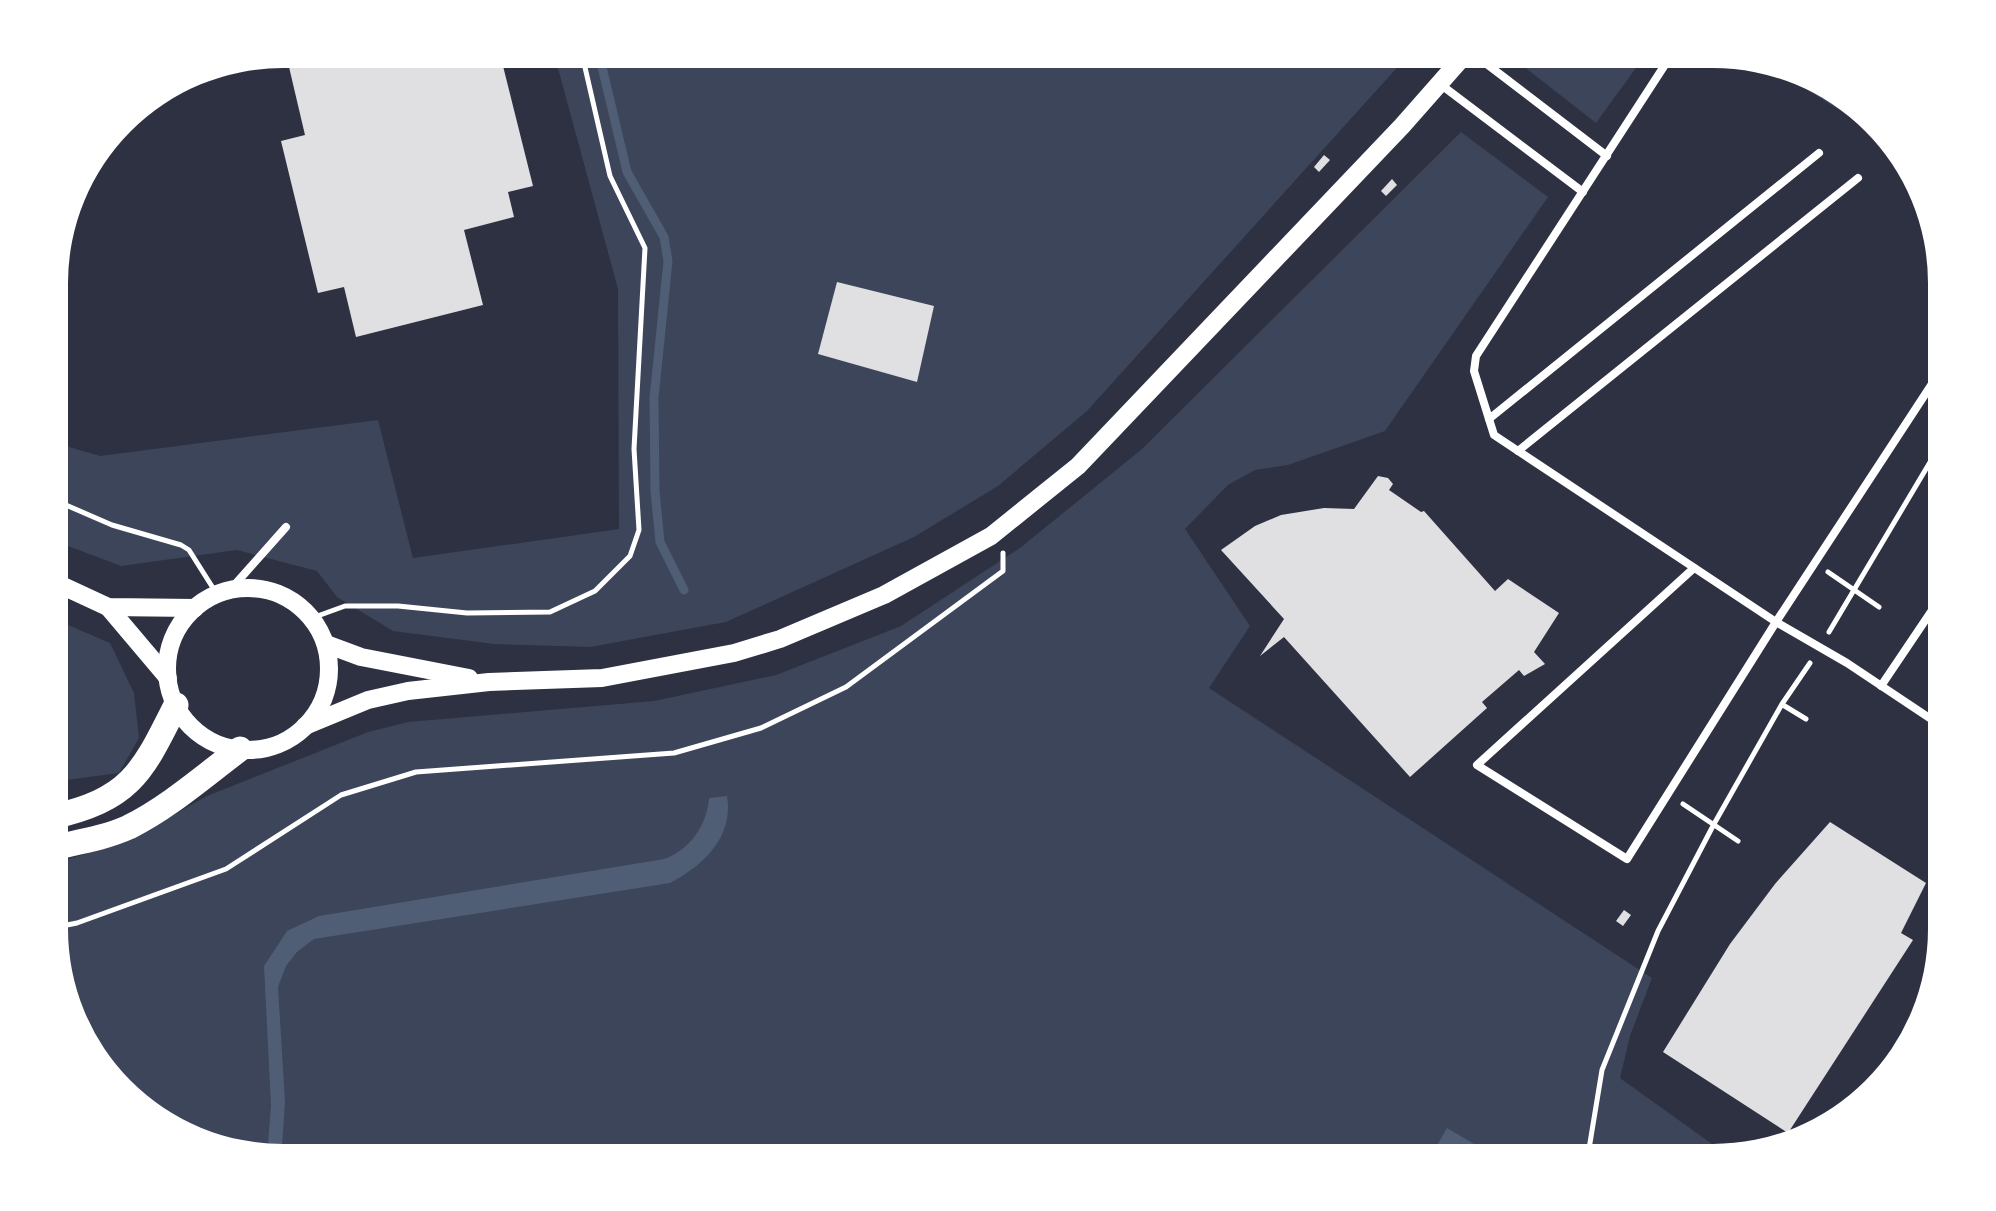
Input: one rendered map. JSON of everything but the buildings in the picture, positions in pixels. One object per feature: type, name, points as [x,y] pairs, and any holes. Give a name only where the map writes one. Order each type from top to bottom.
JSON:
[{"type":"highway","points":[[68,812],[105,800],[130,783],[148,761],[176,705]]},
{"type":"highway","points":[[68,845],[127,828],[240,749]]},
{"type":"street","points":[[306,726],[326,691],[329,664],[326,644],[312,618],[293,601],[258,588],[223,592],[194,608],[172,640],[168,678],[176,705],[200,734],[240,749],[279,744],[306,726],[368,700],[408,691],[489,682],[563,682],[639,674],[780,639],[884,595],[991,536],[1078,466],[1454,68]]},
{"type":"street","points":[[68,588],[108,607],[194,608]]},
{"type":"street","points":[[108,607],[168,678]]},
{"type":"street","points":[[326,644],[361,657],[489,682]]},
{"type":"lane","points":[[1492,68],[1606,156]]},
{"type":"lane","points":[[1663,68],[1476,356],[1474,371],[1494,435],[1776,622],[1928,717]]},
{"type":"lane","points":[[1440,84],[1583,192]]},
{"type":"lane","points":[[1489,419],[1819,153]]},
{"type":"lane","points":[[1518,451],[1858,178]]},
{"type":"lane","points":[[1694,568],[1476,764],[1627,859],[1928,391]]},
{"type":"lane","points":[[223,592],[286,527]]},
{"type":"lane","points":[[1881,686],[1928,617]]},
{"type":"path","points":[[312,618],[346,606],[398,606],[467,613],[550,612],[594,591],[630,556],[639,530],[634,449],[645,248],[610,176],[585,68]]},
{"type":"path","points":[[1589,1143],[1602,1070],[1658,930],[1782,704],[1928,467]]},
{"type":"path","points":[[68,506],[190,550],[223,592]]},
{"type":"path","points":[[68,925],[226,869],[341,794],[416,772],[674,753],[761,728],[846,688],[901,644],[998,578],[1003,571],[1003,554],[991,536]]},
{"type":"path","points":[[1815,563],[1879,607]]},
{"type":"path","points":[[1782,704],[1806,719]]},
{"type":"path","points":[[1668,794],[1738,841]]},
{"type":"shaded area","points":[[558,68],[1397,68],[1087,411],[998,486],[914,537],[726,622],[590,647],[494,644],[393,631],[337,597],[317,571],[237,550],[121,566],[68,546],[68,447],[100,456],[378,420],[413,558],[619,529],[618,289]]},
{"type":"shaded area","points":[[1526,68],[1636,68],[1596,123]]},
{"type":"shaded area","points":[[1461,132],[1548,197],[1385,431],[1288,465],[1255,470],[1228,485],[1185,529],[1250,626],[1209,688],[1652,978],[1630,1036],[1620,1078],[1711,1143],[283,1144],[227,1136],[175,1115],[121,1070],[96,1036],[84,1011],[69,956],[68,859],[125,842],[207,796],[368,732],[408,722],[654,701],[776,675],[901,626],[1020,548],[1142,449]]},
{"type":"shaded area","points":[[68,625],[110,643],[134,693],[139,738],[119,773],[68,780]]},
{"type":"shaded area","points":[[727,796],[728,811],[721,837],[704,859],[670,883],[314,939],[297,952],[278,987],[285,1102],[282,1144],[268,1143],[271,1105],[264,966],[287,931],[319,916],[664,859],[696,835],[709,798]]},
{"type":"shaded area","points":[[1447,1128],[1473,1143],[1438,1143]]},
{"type":"waterway","points":[[602,68],[627,172],[664,237],[668,261],[654,398],[655,491],[660,542],[684,590]]}]
